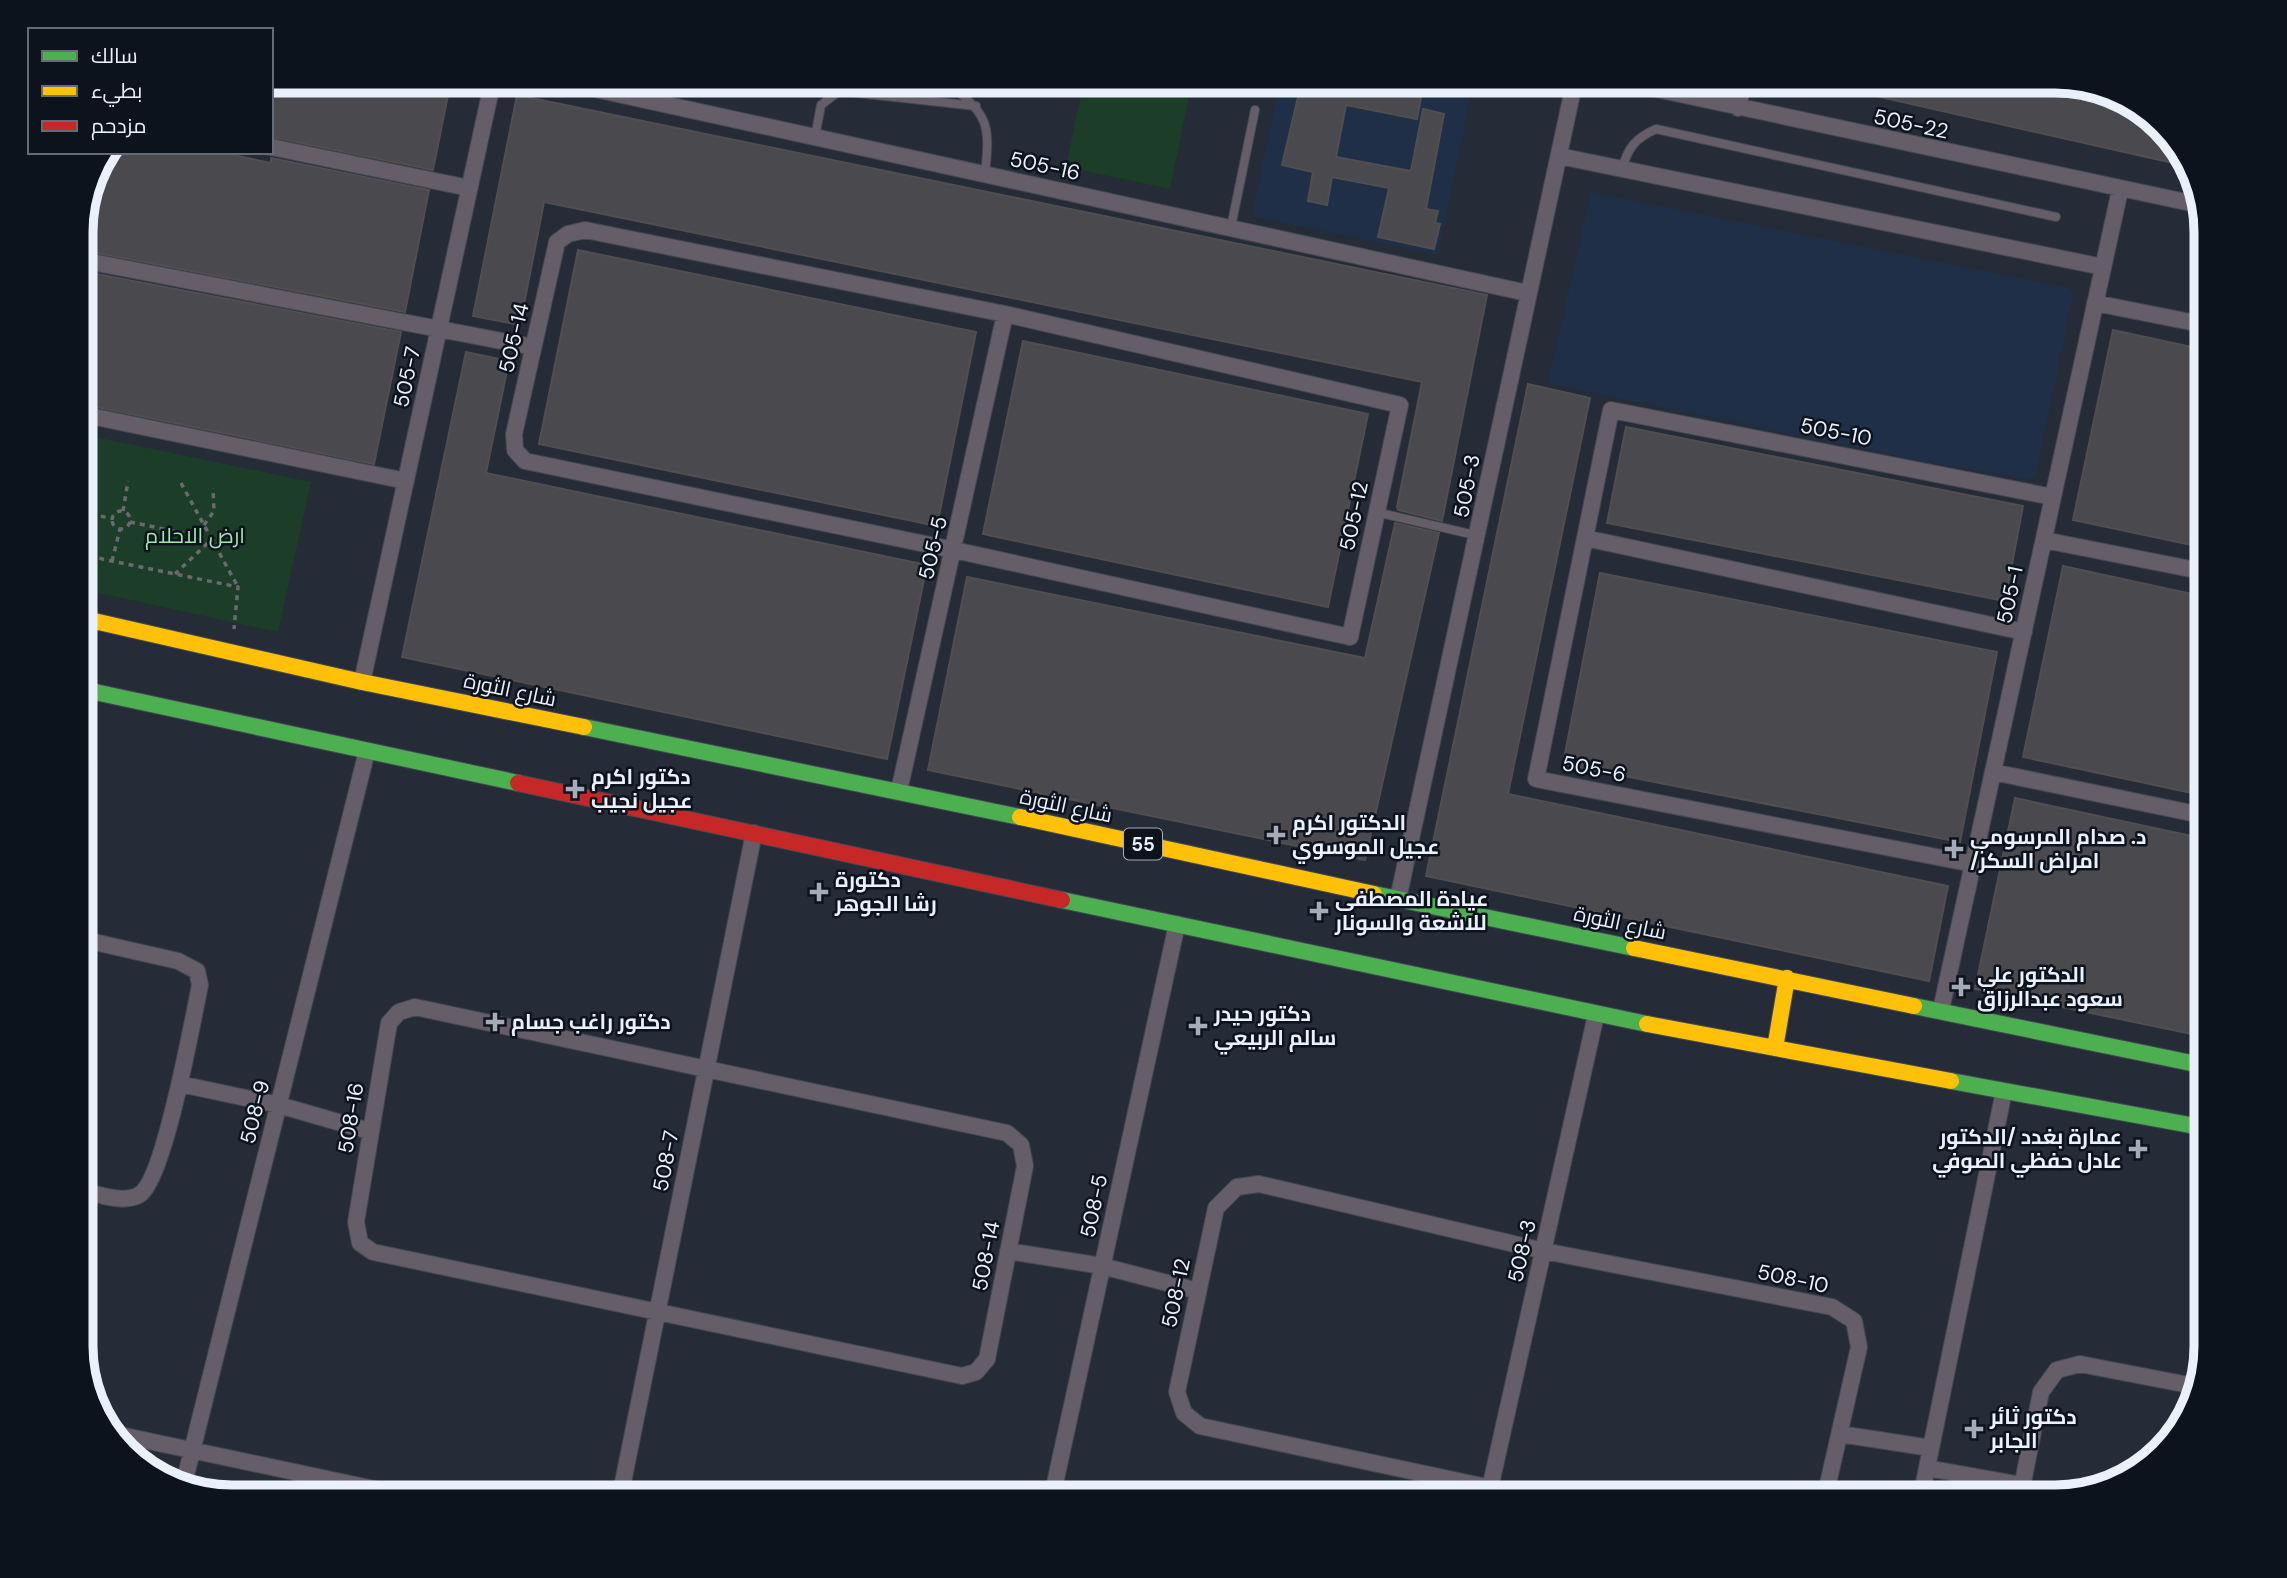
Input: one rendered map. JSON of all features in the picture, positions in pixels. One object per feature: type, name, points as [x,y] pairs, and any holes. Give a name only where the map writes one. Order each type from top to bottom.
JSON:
[{"type":"main road","name":"شارع الثورة","points":[[93,621],[362,682],[899,791],[1398,899],[2194,1063]]},
{"type":"main road","points":[[93,692],[1597,1014],[2194,1126]]},
{"type":"main road","points":[[1775,1048],[1787,978]]},
{"type":"street","name":"505-7","points":[[362,682],[490,93]]},
{"type":"street","name":"505-16","points":[[614,93],[1527,293]]},
{"type":"street","name":"505-3","points":[[1398,899],[1479,536],[1527,293],[1573,93]]},
{"type":"street","name":"505-22","points":[[1672,93],[2192,203]]},
{"type":"street","points":[[1738,108],[1741,93]]},
{"type":"street","points":[[273,147],[469,188]]},
{"type":"street","points":[[1559,156],[2103,267]]},
{"type":"street","name":"505-1","points":[[1941,1010],[2120,190]]},
{"type":"street","name":"505-14","points":[[954,550],[525,461],[515,450],[514,435],[533,347],[557,242],[568,234],[584,230],[1005,314]]},
{"type":"street","points":[[93,262],[438,331],[533,347]]},
{"type":"street","points":[[2095,303],[2194,322]]},
{"type":"street","name":"505-12","points":[[954,550],[1350,637],[1399,405],[1005,314]]},
{"type":"street","name":"505-5","points":[[899,791],[1005,314]]},
{"type":"street","name":"505-10","points":[[1611,410],[2053,497]]},
{"type":"street","name":"505-6","points":[[1611,410],[1536,779],[1973,864]]},
{"type":"street","points":[[93,416],[406,481]]},
{"type":"street","points":[[1585,538],[2024,632]]},
{"type":"street","points":[[2044,540],[2194,569]]},
{"type":"street","name":"508-9","points":[[185,1477],[367,751]]},
{"type":"street","points":[[1993,772],[2194,813]]},
{"type":"street","name":"508-7","points":[[622,1485],[754,833]]},
{"type":"street","name":"508-5","points":[[1055,1485],[1177,924]]},
{"type":"street","points":[[93,942],[178,961],[197,971],[200,985],[180,1084],[153,1180],[139,1195],[123,1199],[93,1193]]},
{"type":"street","name":"508-16","points":[[657,1312],[373,1252],[360,1243],[356,1222],[389,1023],[399,1012],[415,1007],[706,1069]]},
{"type":"street","name":"508-3","points":[[1491,1485],[1597,1014]]},
{"type":"street","name":"508-14","points":[[657,1312],[962,1376],[976,1372],[987,1359],[1025,1166],[1021,1145],[1007,1133],[706,1069]]},
{"type":"street","points":[[180,1084],[279,1105],[369,1131]]},
{"type":"street","points":[[1923,1485],[2004,1091]]},
{"type":"street","name":"508-12","points":[[1454,1485],[1200,1426],[1184,1413],[1177,1392],[1216,1208],[1237,1187],[1259,1184],[1544,1251]]},
{"type":"street","points":[[1008,1251],[1102,1266],[1198,1291]]},
{"type":"street","name":"508-10","points":[[1544,1251],[1832,1307],[1854,1321],[1859,1347],[1828,1485]]},
{"type":"street","points":[[2022,1485],[2041,1392],[2057,1370],[2080,1364],[2189,1385]]},
{"type":"street","points":[[1840,1433],[1931,1448]]},
{"type":"street","points":[[126,1436],[356,1485]]},
{"type":"street","points":[[1927,1468],[1996,1485]]},
{"type":"lane","points":[[815,137],[821,105],[838,93]]},
{"type":"lane","points":[[849,93],[976,106]]},
{"type":"lane","points":[[960,93],[976,106],[989,133],[985,174]]},
{"type":"lane","points":[[1231,227],[1255,110]]},
{"type":"lane","points":[[1622,169],[1628,149],[1640,136],[1656,128],[2056,217]]},
{"type":"lane","points":[[1376,512],[1479,536]]},
{"type":"path","points":[[93,473],[96,466]]},
{"type":"path","points":[[123,511],[128,481]]},
{"type":"path","points":[[181,483],[238,587],[236,623],[228,651]]},
{"type":"path","points":[[204,525],[214,511],[213,488]]},
{"type":"path","points":[[123,511],[130,516],[131,522],[120,529],[112,524],[111,518],[115,513],[123,511]]},
{"type":"path","points":[[93,515],[111,518]]},
{"type":"path","points":[[131,522],[212,539]]},
{"type":"path","points":[[112,561],[120,529]]},
{"type":"path","points":[[174,575],[212,539]]},
{"type":"path","points":[[93,554],[174,575],[238,587]]},
{"type":"shaded area","points":[[1278,93],[1471,93],[1438,255],[1252,216]]},
{"type":"shaded area","points":[[1591,192],[2069,288],[2073,296],[2036,475],[2027,479],[1917,460],[1552,384],[1549,379]]},
{"type":"green space","points":[[1081,93],[1190,93],[1170,189],[1066,167]]},
{"type":"green space","name":"ارض الاحلام","points":[[93,437],[311,482],[278,632],[93,592]]},
{"type":"building","points":[[273,93],[448,93],[433,170],[273,137]]},
{"type":"building","points":[[1299,93],[1396,93],[1421,98],[1417,119],[1346,105],[1336,157],[1411,171],[1423,109],[1444,114],[1426,209],[1438,211],[1435,223],[1440,224],[1434,249],[1378,237],[1389,188],[1332,177],[1327,205],[1308,201],[1313,172],[1282,165]]},
{"type":"building","points":[[1863,93],[2082,95],[2117,107],[2147,127],[2171,155],[2173,163]]},
{"type":"building","points":[[517,95],[1487,295],[1442,521],[1398,510],[1397,507],[1422,382],[544,202],[520,325],[473,316]]},
{"type":"building","points":[[117,154],[228,154],[271,163],[271,158],[429,190],[405,312],[93,252],[97,196],[107,170]]},
{"type":"building","points":[[578,250],[976,332],[937,526],[539,444]]},
{"type":"building","points":[[93,273],[401,332],[374,464],[93,406]]},
{"type":"building","points":[[2113,330],[2194,347],[2194,545],[2073,520]]},
{"type":"building","points":[[1023,341],[1368,414],[1328,607],[983,534]]},
{"type":"building","points":[[466,352],[509,361],[486,473],[927,565],[887,759],[402,657]]},
{"type":"building","points":[[1528,384],[1590,398],[1508,794],[1948,886],[1929,981],[1426,876]]},
{"type":"building","points":[[1626,427],[2023,506],[2005,601],[1607,523]]},
{"type":"building","points":[[1395,523],[1439,533],[1365,860],[928,770],[967,577],[1365,658]]},
{"type":"building","points":[[2063,566],[2194,594],[2194,793],[2023,757]]},
{"type":"building","points":[[1600,573],[1997,652],[1960,842],[1563,764]]},
{"type":"building","points":[[2015,798],[2194,836],[2194,1035],[1975,989]]},
{"type":"traffic: fast","points":[[93,692],[518,783]]},
{"type":"traffic: fast","points":[[584,727],[1020,817]]},
{"type":"traffic: fast","points":[[1374,894],[1634,948]]},
{"type":"traffic: fast","points":[[1062,900],[1647,1024]]},
{"type":"traffic: fast","points":[[1914,1006],[2194,1064]]},
{"type":"traffic: fast","points":[[1951,1081],[2194,1126]]},
{"type":"traffic: slow","points":[[93,621],[362,682],[584,727]]},
{"type":"traffic: slow","points":[[1020,817],[1374,894]]},
{"type":"traffic: slow","points":[[1634,948],[1914,1006]]},
{"type":"traffic: slow","points":[[1775,1048],[1787,978]]},
{"type":"traffic: slow","points":[[1647,1024],[1951,1081]]},
{"type":"traffic: jam","points":[[518,783],[1062,900]]},
{"type":"place","name":"دكتور اكرم عجيل نجيب","points":[[575,789]]},
{"type":"place","name":"الدكتور اكرم عجيل الموسوي","points":[[1276,835]]},
{"type":"place","name":"د. صدام المرسومي /امراض السكر","points":[[1954,849]]},
{"type":"place","name":"دكتورة رشا الجوهر","points":[[819,892]]},
{"type":"place","name":"عيادة المصطفى للاشعة والسونار","points":[[1319,911]]},
{"type":"place","name":"الدكتور علي سعود عبدالرزاق","points":[[1961,987]]},
{"type":"place","name":"دكتور راغب جسام","points":[[495,1022]]},
{"type":"place","name":"دكتور حيدر سالم الربيعي","points":[[1198,1026]]},
{"type":"place","name":"عمارة بغدد /الدكتور عادل حفظي الصوفي","points":[[2138,1149]]},
{"type":"place","name":"دكتور ثائر الجابر","points":[[1974,1429]]}]
